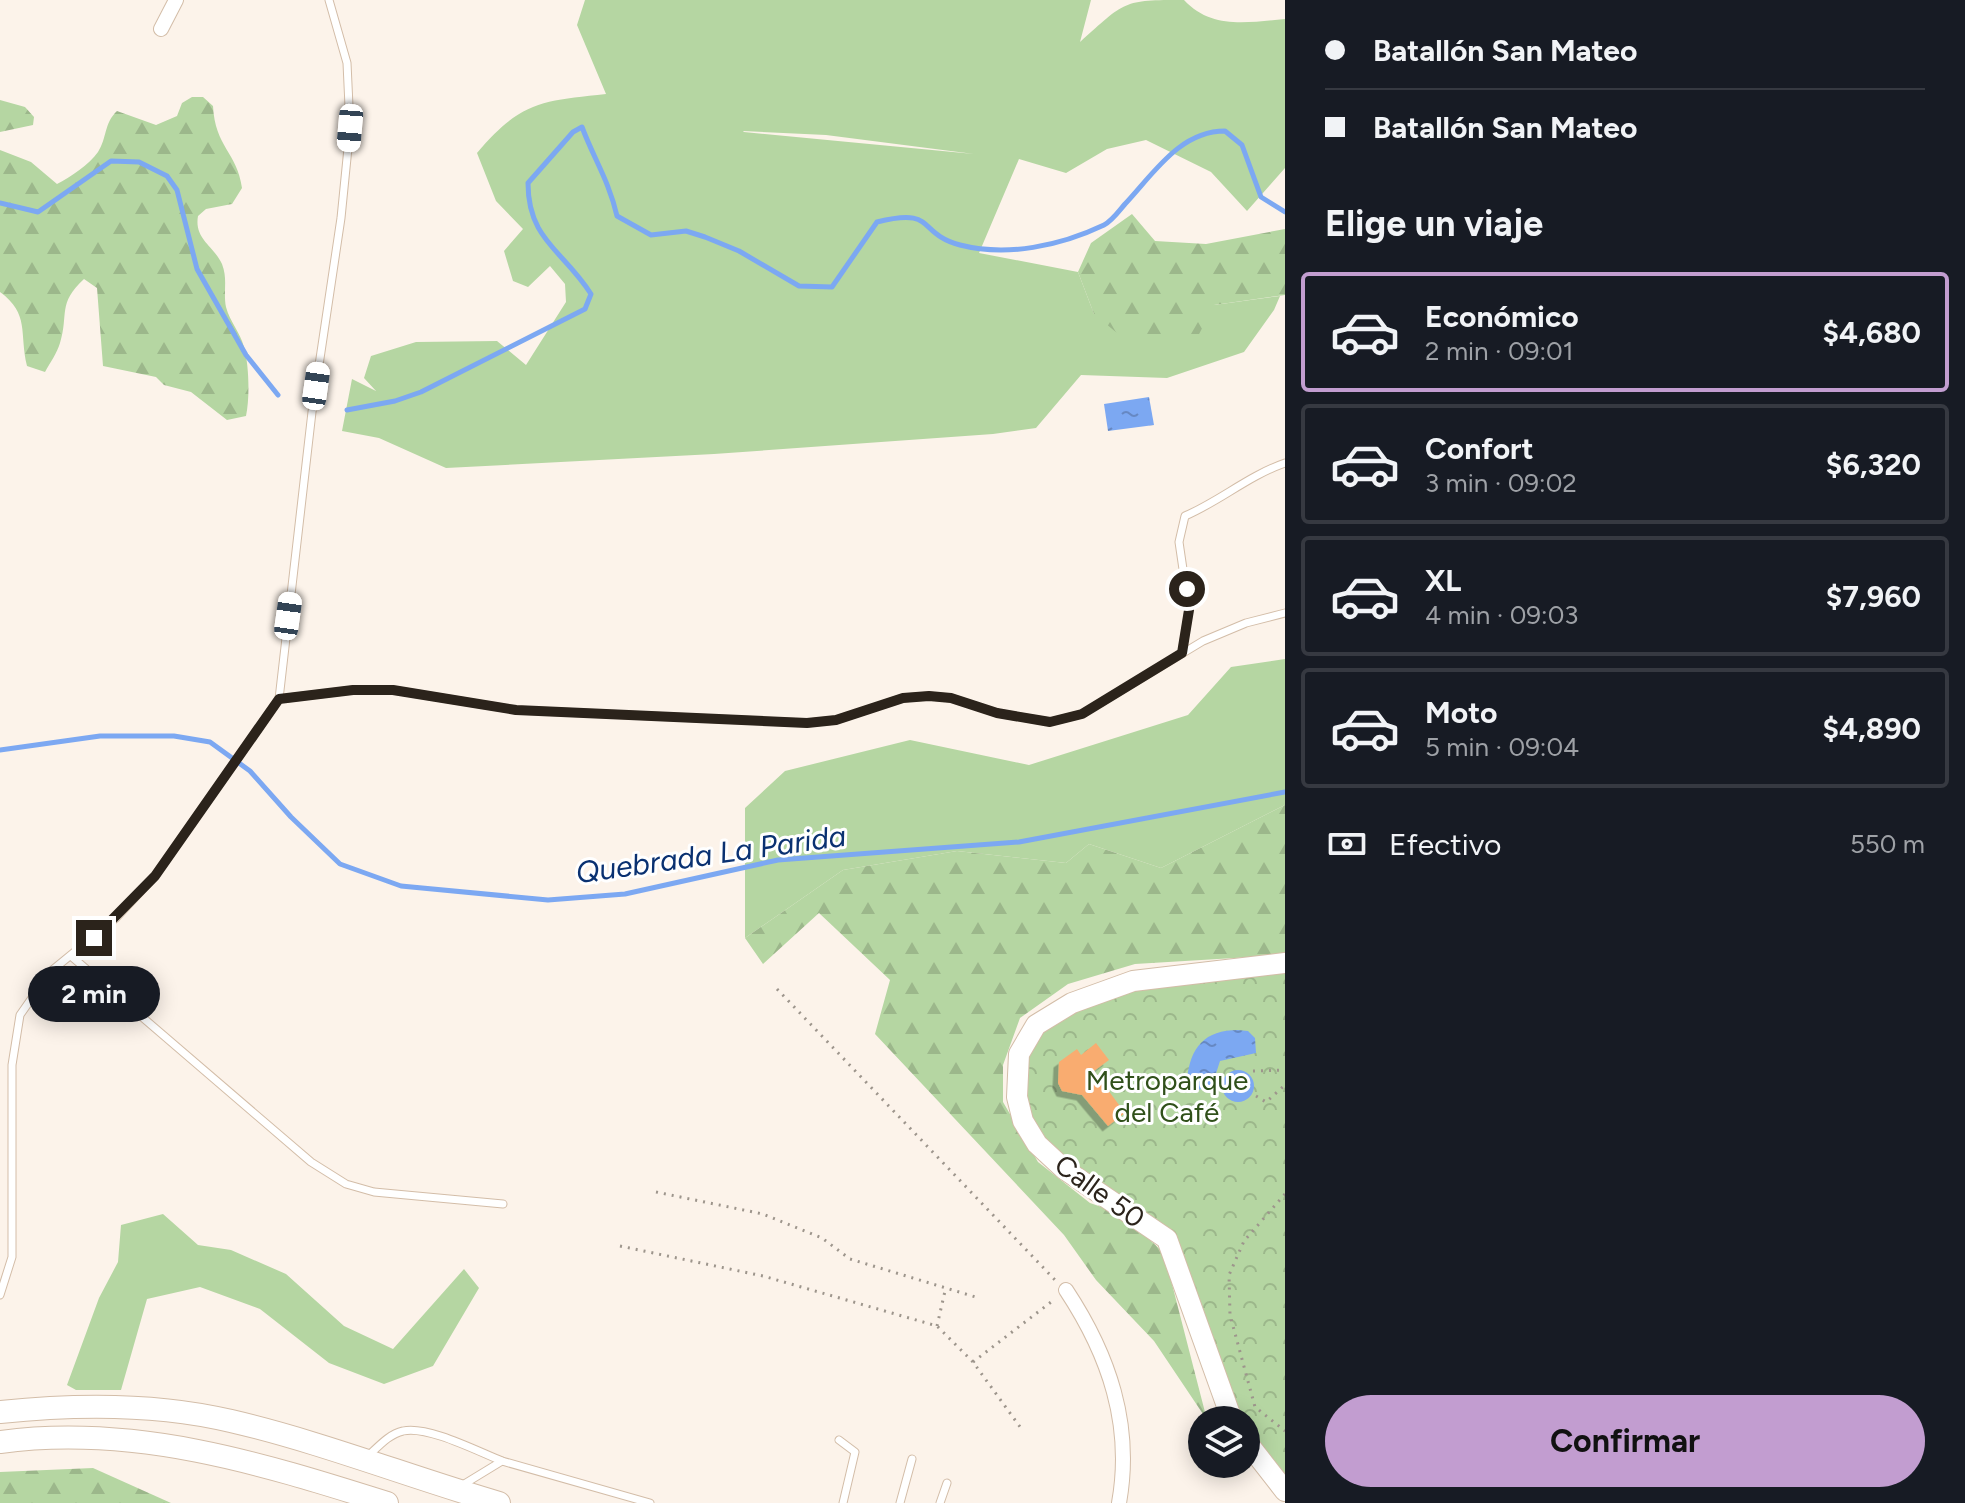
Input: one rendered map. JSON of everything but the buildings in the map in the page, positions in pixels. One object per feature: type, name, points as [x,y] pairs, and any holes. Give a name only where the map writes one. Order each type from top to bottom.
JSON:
[{"type":"main road","points":[[0,1412],[92,1406],[176,1411],[231,1421],[499,1503]]},
{"type":"main road","points":[[0,1442],[46,1436],[172,1445],[223,1454],[387,1503]]},
{"type":"street","points":[[161,29],[176,0]]},
{"type":"street","name":"Calle 50","points":[[1227,1406],[1167,1239],[1064,1169],[1037,1144],[1023,1121],[1017,1097],[1019,1054],[1036,1025],[1072,1003],[1133,981],[1285,963]]},
{"type":"street","points":[[1066,1290],[1110,1369],[1122,1424],[1124,1479],[1119,1503]]},
{"type":"street","points":[[1260,1459],[1285,1491]]},
{"type":"lane","points":[[0,1295],[12,1257],[11,1082],[20,1015],[33,992],[116,918],[155,876],[279,699],[312,412],[346,173],[349,85],[343,42],[329,0]]},
{"type":"lane","points":[[1182,653],[1189,610],[1179,542],[1185,516],[1214,504],[1235,486],[1285,463]]},
{"type":"lane","points":[[279,699],[353,690],[393,690],[516,710],[807,723],[851,717],[903,698],[940,696],[997,713],[1050,722],[1082,714],[1182,653],[1224,632],[1285,613]]},
{"type":"lane","points":[[71,956],[311,1162],[346,1184],[374,1192],[503,1204]]},
{"type":"lane","points":[[363,1461],[387,1438],[403,1431],[419,1430],[502,1461],[650,1503]]},
{"type":"lane","points":[[839,1440],[855,1452],[843,1503]]},
{"type":"lane","points":[[900,1503],[912,1459]]},
{"type":"lane","points":[[455,1490],[502,1461]]},
{"type":"lane","points":[[940,1503],[947,1483]]},
{"type":"path","points":[[777,989],[1066,1290],[973,1362]]},
{"type":"path","points":[[1253,1071],[1285,1070]]},
{"type":"path","points":[[1105,1075],[1173,1076]]},
{"type":"path","points":[[1256,1096],[1266,1102],[1285,1085]]},
{"type":"path","points":[[656,1192],[763,1214],[822,1238],[850,1259],[979,1298]]},
{"type":"path","points":[[1285,1194],[1244,1241],[1229,1275],[1230,1315],[1255,1407],[1285,1431]]},
{"type":"path","points":[[620,1246],[763,1276],[937,1326],[973,1362],[1023,1431]]},
{"type":"path","points":[[937,1326],[945,1290]]},
{"type":"green space","points":[[585,0],[1091,0],[1080,42],[1107,18],[1136,2],[1184,0],[1206,16],[1231,22],[1285,19],[1285,168],[1247,211],[1211,172],[1146,140],[1107,149],[1066,173],[1019,159],[979,253],[1078,272],[1094,314],[1214,305],[1280,296],[1274,310],[1244,352],[1167,378],[1081,375],[1036,428],[993,434],[714,454],[446,468],[379,438],[342,431],[352,379],[376,391],[364,378],[371,356],[416,342],[497,341],[526,365],[566,302],[565,284],[550,266],[528,287],[513,281],[504,251],[523,229],[496,201],[477,153],[520,113],[549,102],[606,94],[577,25]],"holes":[[[743,131],[826,135],[974,154]]]},
{"type":"green space","points":[[192,97],[203,97],[213,106],[218,131],[236,166],[242,188],[232,204],[206,209],[198,216],[201,236],[222,264],[226,307],[242,342],[247,363],[246,416],[227,420],[191,392],[164,385],[156,377],[103,366],[97,288],[84,279],[70,295],[60,343],[45,372],[27,366],[20,316],[0,292],[0,150],[31,162],[57,184],[94,157],[117,111],[156,125],[177,116],[182,103]]},
{"type":"green space","points":[[0,100],[25,107],[34,117],[33,125],[0,132]]},
{"type":"green space","points":[[1132,214],[1155,241],[1206,244],[1285,229],[1285,295],[1214,305],[1195,342],[1128,342],[1094,314],[1078,272],[1091,243]]},
{"type":"green space","points":[[1285,659],[1285,805],[1161,868],[1089,844],[1066,863],[957,851],[843,870],[745,938],[745,808],[785,771],[910,740],[1029,765],[1188,715],[1231,667]]},
{"type":"green space","points":[[1285,805],[1285,955],[1135,964],[1068,984],[1020,1018],[1003,1065],[1003,1102],[1038,1162],[1090,1203],[1122,1214],[1164,1253],[1203,1406],[1198,1406],[1154,1341],[1096,1280],[1064,1235],[875,1034],[890,980],[819,913],[763,964],[745,938],[843,870],[957,851],[1066,863],[1089,844],[1161,868]]},
{"type":"green space","name":"Metroparque del Café","points":[[1285,963],[1285,1491],[1260,1459],[1260,1406],[1227,1406],[1167,1239],[1064,1169],[1017,1097],[1036,1025],[1133,981]]},
{"type":"green space","points":[[163,1214],[198,1245],[231,1250],[286,1274],[344,1326],[393,1349],[464,1269],[479,1288],[433,1366],[384,1384],[329,1363],[260,1309],[200,1287],[147,1299],[121,1390],[76,1390],[67,1385],[99,1298],[118,1262],[121,1225]]},
{"type":"green space","points":[[93,1468],[171,1503],[0,1503],[0,1472]]},
{"type":"water","points":[[1149,397],[1154,425],[1108,431],[1104,404]]},
{"type":"water","points":[[1238,1030],[1248,1031],[1255,1038],[1256,1053],[1220,1061],[1212,1086],[1198,1090],[1187,1080],[1196,1050],[1208,1037]]},
{"type":"water","points":[[1238,1070],[1249,1075],[1254,1086],[1249,1097],[1238,1102],[1227,1097],[1222,1086],[1227,1075]]},
{"type":"waterway","points":[[347,410],[395,401],[421,392],[585,309],[591,294],[541,232],[534,218],[528,183],[573,132],[582,127],[606,181],[617,216],[651,235],[686,231],[705,237],[739,251],[799,286],[832,287],[877,222],[896,218],[918,220],[946,240],[978,248],[1015,249],[1070,239],[1104,225],[1169,156],[1194,138],[1209,133],[1225,131],[1242,145],[1261,197],[1285,212]]},
{"type":"waterway","points":[[0,203],[38,212],[111,161],[139,162],[167,176],[177,190],[197,269],[246,355],[278,395]]},
{"type":"waterway","name":"Quebrada La Parida","points":[[0,750],[100,736],[174,736],[210,742],[250,771],[291,817],[340,864],[401,886],[548,900],[625,894],[778,860],[1019,842],[1285,792]]},
{"type":"route","points":[[94,938],[136,898],[173,853],[279,699],[374,689],[434,695],[516,710],[807,723],[851,717],[903,698],[940,696],[984,710],[1050,722],[1082,714],[1182,653],[1189,610],[1187,589]]}]
